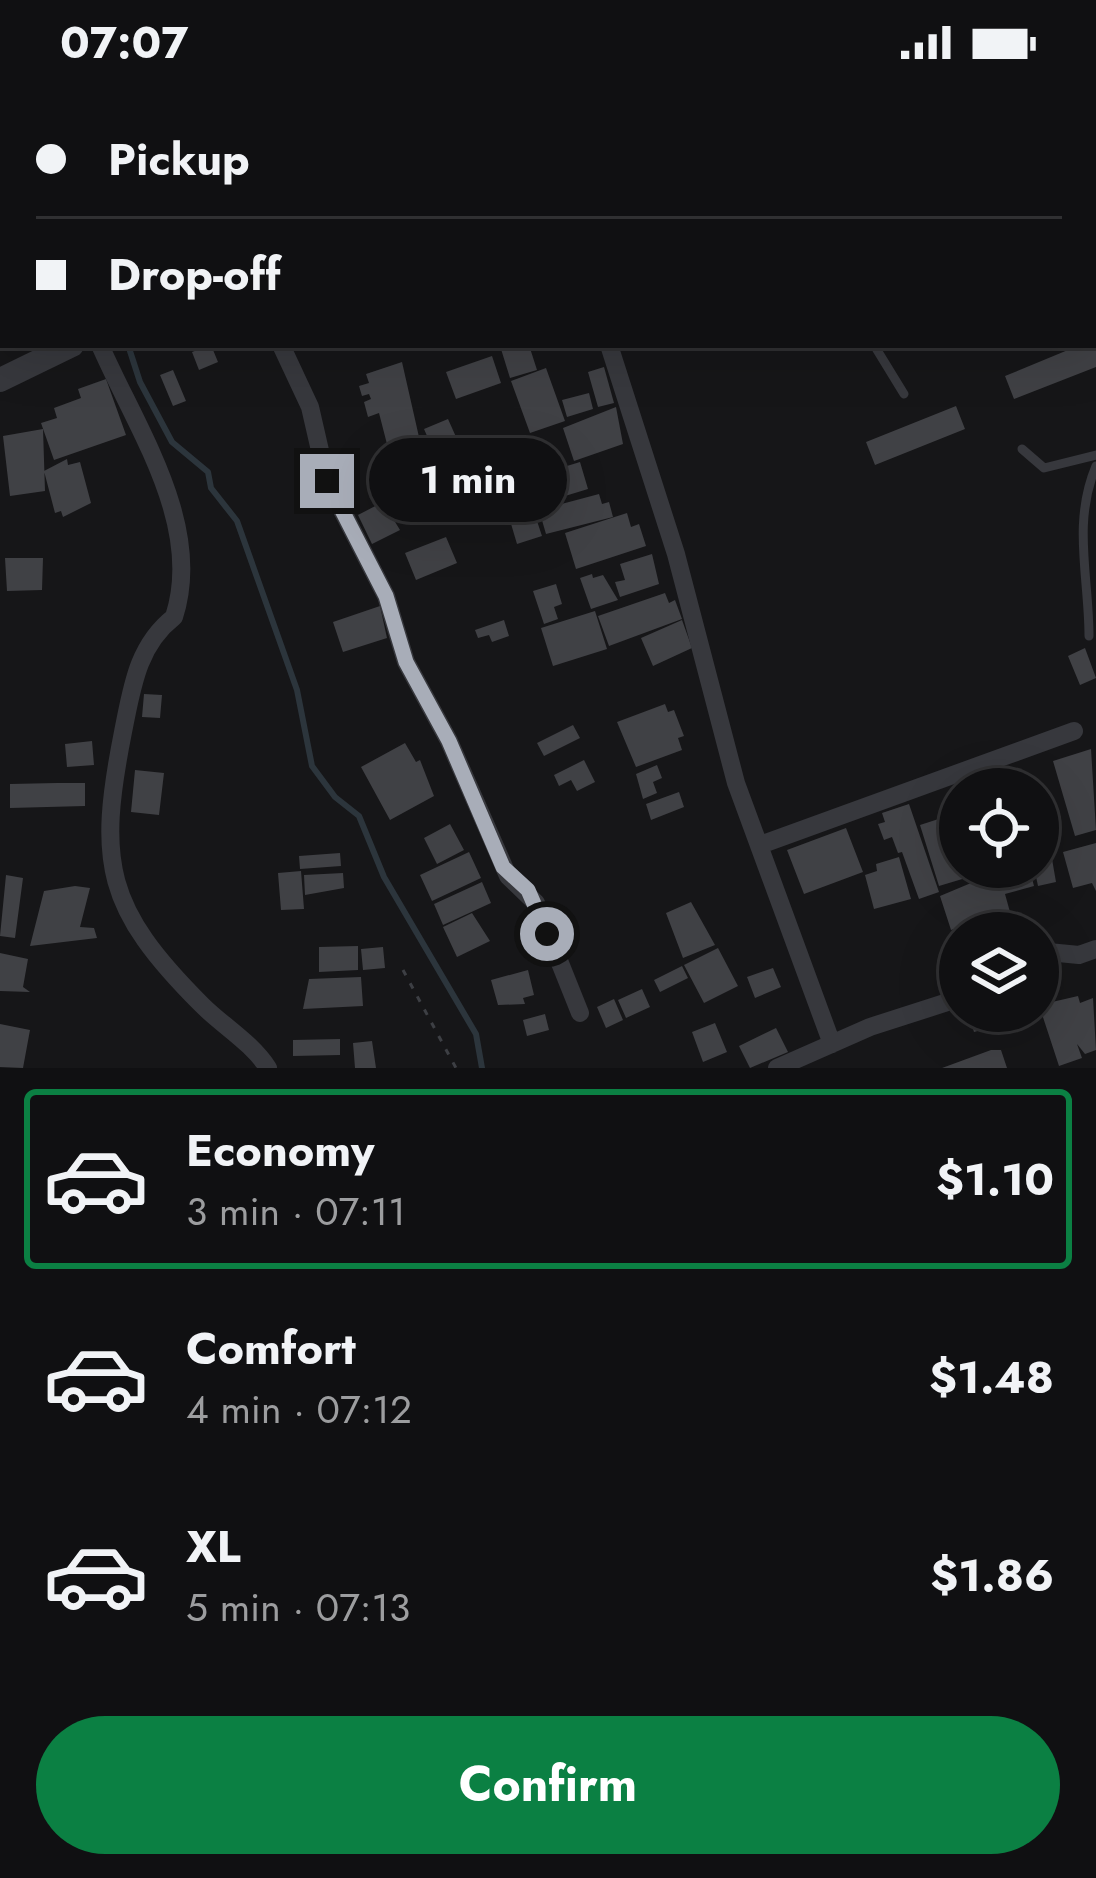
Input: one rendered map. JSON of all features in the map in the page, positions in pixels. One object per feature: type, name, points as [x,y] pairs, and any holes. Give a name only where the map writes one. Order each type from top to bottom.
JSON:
[{"type":"street","points":[[0,380],[66,348]]},
{"type":"street","points":[[101,348],[178,523],[185,561],[174,617],[156,632],[132,687],[114,779],[108,856],[121,902],[171,974],[268,1068]]},
{"type":"street","points":[[282,348],[310,407],[327,481],[386,596],[406,662],[449,741],[508,876],[536,902],[580,1013]]},
{"type":"street","points":[[610,348],[676,554],[736,783],[832,1044]]},
{"type":"street","points":[[760,845],[1074,731]]},
{"type":"street","points":[[1059,954],[1096,950]]},
{"type":"street","points":[[777,1068],[939,1006]]},
{"type":"lane","points":[[876,348],[904,394]]},
{"type":"lane","points":[[1022,449],[1045,468],[1096,455]]},
{"type":"lane","points":[[1089,637],[1083,516],[1084,495],[1096,466]]},
{"type":"path","points":[[403,970],[456,1068]]},
{"type":"building","points":[[212,348],[218,362],[199,370],[192,352]]},
{"type":"building","points":[[530,348],[537,370],[510,378],[501,349]]},
{"type":"building","points":[[1073,348],[1096,348],[1096,367],[1014,399],[1005,376]]},
{"type":"building","points":[[492,356],[501,383],[456,399],[446,372]]},
{"type":"building","points":[[402,362],[419,437],[388,448],[379,413],[368,417],[364,402],[371,399],[369,394],[362,396],[359,386],[369,383],[366,374]]},
{"type":"building","points":[[604,367],[614,403],[598,407],[588,372]]},
{"type":"building","points":[[546,368],[565,421],[530,433],[511,381]]},
{"type":"building","points":[[173,370],[186,401],[173,406],[160,375]]},
{"type":"building","points":[[106,379],[126,435],[54,460],[41,423],[57,418],[54,408],[81,398],[78,389]]},
{"type":"building","points":[[589,393],[593,409],[567,417],[562,400]]},
{"type":"building","points":[[956,406],[965,429],[875,465],[866,442]]},
{"type":"building","points":[[616,407],[623,444],[574,461],[563,428]]},
{"type":"building","points":[[448,419],[465,457],[441,468],[424,429]]},
{"type":"building","points":[[43,429],[45,491],[10,496],[3,436]]},
{"type":"building","points":[[517,439],[527,480],[512,483],[518,510],[505,513],[498,487],[491,489],[482,448]]},
{"type":"building","points":[[427,441],[439,469],[426,475],[423,468],[412,473],[415,479],[384,492],[372,464]]},
{"type":"building","points":[[67,459],[68,465],[80,462],[91,503],[63,517],[61,511],[55,513],[44,471]]},
{"type":"building","points":[[580,462],[588,489],[552,500],[544,473]]},
{"type":"building","points":[[599,494],[602,504],[609,502],[613,517],[546,534],[539,510]]},
{"type":"building","points":[[383,502],[400,530],[372,544],[358,515]]},
{"type":"building","points":[[533,509],[542,536],[517,544],[509,517]]},
{"type":"building","points":[[627,513],[631,527],[639,524],[646,546],[576,569],[565,533]]},
{"type":"building","points":[[446,537],[457,563],[416,580],[405,553]]},
{"type":"building","points":[[652,554],[659,584],[620,597],[615,582],[625,580],[620,564]]},
{"type":"building","points":[[5,558],[43,558],[42,590],[7,591]]},
{"type":"building","points":[[592,574],[593,578],[603,575],[618,600],[591,609],[580,578]]},
{"type":"building","points":[[556,584],[562,604],[554,607],[558,619],[544,624],[533,591]]},
{"type":"building","points":[[665,593],[669,603],[675,600],[682,619],[609,646],[598,616]]},
{"type":"building","points":[[380,606],[387,638],[343,652],[333,622]]},
{"type":"building","points":[[595,611],[607,649],[553,666],[541,628]]},
{"type":"building","points":[[504,620],[509,636],[492,642],[489,635],[478,638],[475,630]]},
{"type":"building","points":[[682,620],[692,648],[653,666],[641,638]]},
{"type":"building","points":[[1085,648],[1096,678],[1080,685],[1068,656]]},
{"type":"building","points":[[144,694],[162,695],[160,718],[142,717]]},
{"type":"building","points":[[665,704],[668,712],[674,710],[684,736],[678,738],[682,750],[636,767],[617,722]]},
{"type":"building","points":[[573,725],[580,738],[544,756],[537,743]]},
{"type":"building","points":[[92,741],[94,765],[67,767],[65,744]]},
{"type":"building","points":[[405,743],[416,762],[420,760],[434,796],[390,820],[361,767]]},
{"type":"building","points":[[1091,749],[1096,830],[1075,836],[1059,768],[1053,761]]},
{"type":"building","points":[[584,760],[595,782],[577,791],[571,780],[559,786],[554,775]]},
{"type":"building","points":[[657,765],[662,778],[653,782],[657,793],[643,799],[636,774]]},
{"type":"building","points":[[135,770],[164,773],[159,815],[131,812]]},
{"type":"building","points":[[85,783],[85,806],[10,808],[10,784]]},
{"type":"building","points":[[679,792],[684,807],[651,820],[646,804]]},
{"type":"building","points":[[909,804],[939,892],[919,899],[902,852],[898,853],[892,837],[884,840],[878,824],[885,822],[882,813]]},
{"type":"building","points":[[939,819],[939,886],[920,825]]},
{"type":"building","points":[[450,824],[464,850],[437,864],[424,838]]},
{"type":"building","points":[[846,828],[863,872],[804,894],[787,850]]},
{"type":"building","points":[[1096,843],[1096,891],[1092,883],[1073,888],[1063,852]]},
{"type":"building","points":[[469,852],[481,878],[432,901],[420,875]]},
{"type":"building","points":[[340,853],[341,866],[300,869],[299,856]]},
{"type":"building","points":[[899,857],[911,899],[874,909],[865,875],[877,871],[876,864]]},
{"type":"building","points":[[301,871],[304,909],[281,910],[278,873]]},
{"type":"building","points":[[343,873],[344,888],[305,895],[304,875]]},
{"type":"building","points":[[6,875],[23,878],[15,938],[0,936]]},
{"type":"building","points":[[482,882],[491,903],[443,925],[434,904]]},
{"type":"building","points":[[90,888],[80,927],[94,928],[97,938],[30,946],[44,891]]},
{"type":"building","points":[[959,888],[1027,888],[1005,894],[1010,912],[945,912],[940,896]]},
{"type":"building","points":[[691,902],[715,945],[683,958],[666,913]]},
{"type":"building","points":[[472,913],[490,941],[457,957],[443,927]]},
{"type":"building","points":[[358,946],[358,970],[319,972],[319,947]]},
{"type":"building","points":[[383,947],[385,968],[363,970],[361,949]]},
{"type":"building","points":[[718,948],[738,986],[704,1003],[684,965]]},
{"type":"building","points":[[0,953],[28,959],[23,987],[30,992],[0,991]]},
{"type":"building","points":[[682,966],[688,978],[660,992],[654,980]]},
{"type":"building","points":[[773,968],[781,987],[755,998],[747,977]]},
{"type":"building","points":[[528,970],[534,995],[523,998],[525,1004],[498,1005],[491,980]]},
{"type":"building","points":[[361,977],[363,1006],[303,1009],[309,979]]},
{"type":"building","points":[[642,989],[650,1007],[626,1018],[618,1000]]},
{"type":"building","points":[[1078,996],[1080,1003],[1093,998],[1096,1050],[1085,1054],[1077,1044],[1082,1058],[1059,1066],[1048,1032],[1059,1032],[1059,1000]]},
{"type":"building","points":[[614,999],[623,1020],[606,1028],[597,1007]]},
{"type":"building","points":[[545,1014],[549,1030],[527,1036],[523,1020]]},
{"type":"building","points":[[715,1023],[727,1052],[703,1062],[692,1032]]},
{"type":"building","points":[[0,1024],[30,1030],[23,1068],[0,1067]]},
{"type":"building","points":[[776,1028],[788,1052],[750,1068],[739,1046]]},
{"type":"building","points":[[340,1039],[340,1055],[293,1056],[293,1040]]},
{"type":"building","points":[[372,1041],[376,1068],[355,1068],[353,1043]]},
{"type":"building","points":[[1001,1050],[1007,1068],[942,1068]]},
{"type":"waterway","points":[[129,348],[140,382],[172,442],[208,472],[211,488],[237,521],[297,690],[312,766],[335,797],[359,816],[384,877],[476,1034],[482,1068]]},
{"type":"route","points":[[327,481],[386,596],[406,662],[449,741],[503,867],[536,902],[547,934]]}]
